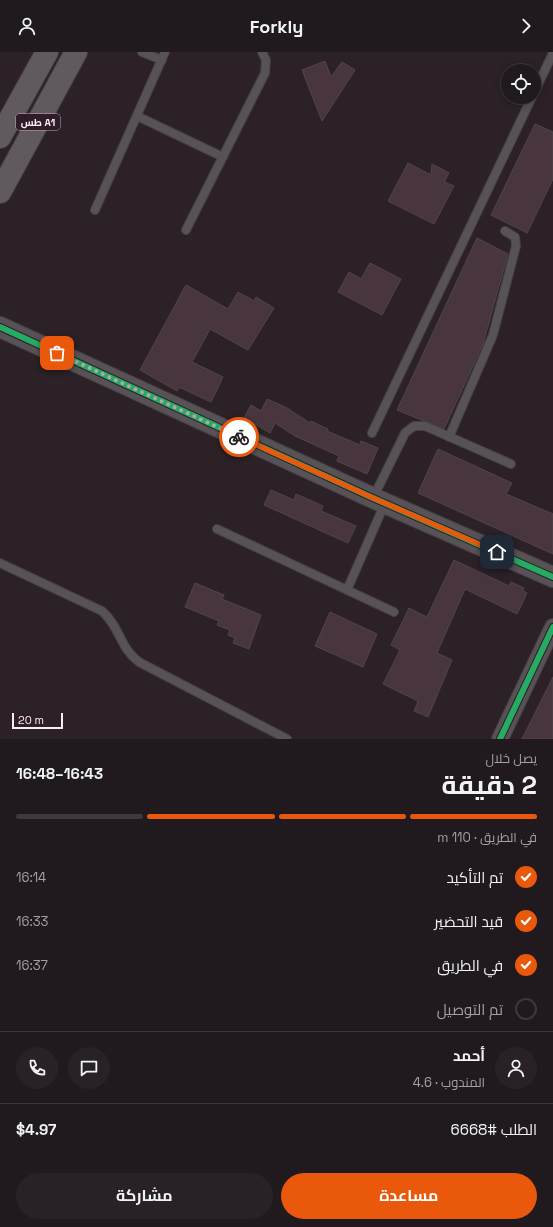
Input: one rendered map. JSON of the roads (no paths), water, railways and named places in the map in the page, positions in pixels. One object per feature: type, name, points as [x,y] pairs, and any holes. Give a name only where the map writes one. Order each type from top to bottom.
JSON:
[{"type":"highway","name":"طس A1","points":[[0,137],[47,52]]},
{"type":"highway","name":"طس A1","points":[[0,192],[76,52]]},
{"type":"street","points":[[0,327],[379,501],[553,576]]},
{"type":"street","points":[[500,739],[553,627]]},
{"type":"lane","points":[[142,52],[162,60]]},
{"type":"lane","points":[[95,210],[165,52]]},
{"type":"lane","points":[[186,230],[265,73],[266,60],[262,52]]},
{"type":"lane","points":[[541,79],[553,54]]},
{"type":"lane","points":[[372,433],[529,104]]},
{"type":"lane","points":[[137,116],[223,157]]},
{"type":"lane","points":[[449,437],[488,346],[496,323],[516,246],[515,238],[505,231]]},
{"type":"lane","points":[[347,590],[379,501],[409,429],[414,426],[425,426],[511,464]]},
{"type":"lane","points":[[217,529],[394,612]]},
{"type":"lane","points":[[0,563],[102,611],[115,625],[126,650],[139,662],[287,739]]}]
